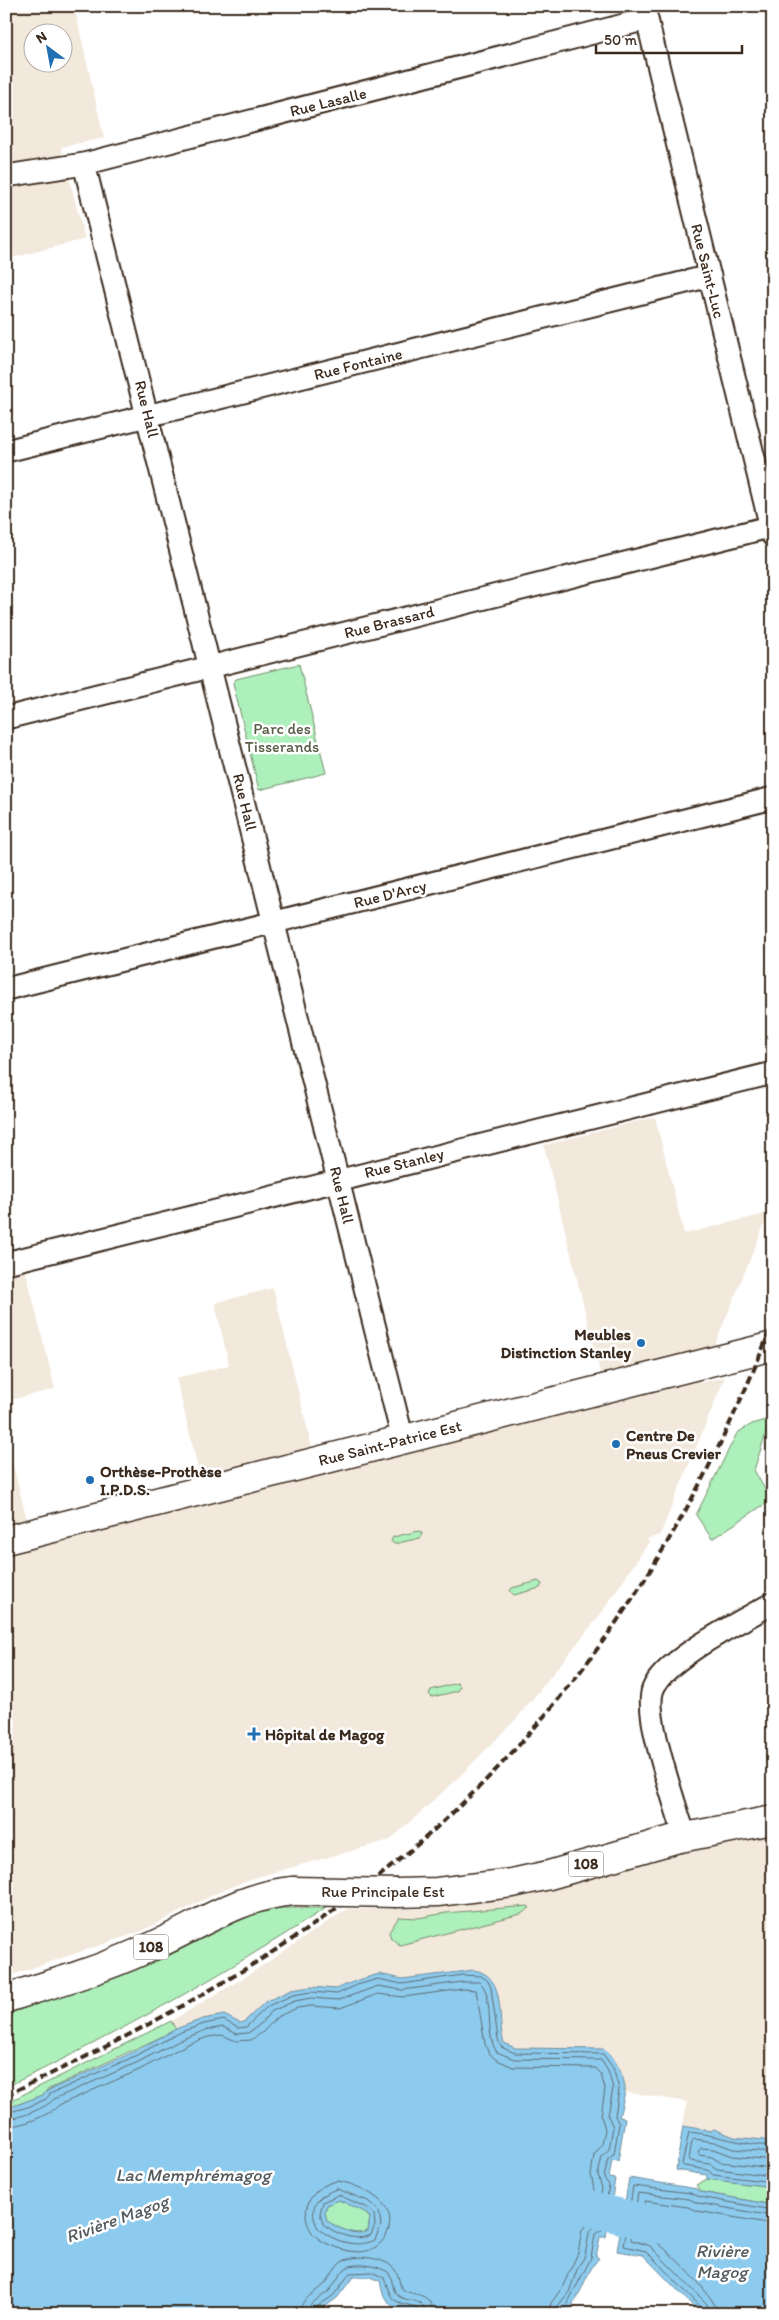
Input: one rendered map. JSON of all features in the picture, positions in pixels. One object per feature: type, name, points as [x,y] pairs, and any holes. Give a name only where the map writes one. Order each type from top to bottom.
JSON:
[{"type":"main road","name":"Rue Saint-Patrice Est","points":[[6,1540],[773,1346]]},
{"type":"main road","name":"Rue Principale Est","points":[[6,1998],[145,1950],[242,1902],[276,1892],[437,1892],[512,1884],[685,1837],[773,1820]]},
{"type":"street","name":"Rue Lasalle","points":[[6,176],[84,164],[646,13]]},
{"type":"street","name":"Rue Saint-Luc","points":[[646,13],[772,530]]},
{"type":"street","name":"Rue Hall","points":[[84,164],[149,416],[403,1440]]},
{"type":"street","name":"Rue Fontaine","points":[[6,451],[710,276]]},
{"type":"street","name":"Rue Brassard","points":[[6,718],[211,666],[772,530]]},
{"type":"street","name":"Rue D'Arcy","points":[[6,990],[773,798]]},
{"type":"street","name":"Rue Stanley","points":[[6,1263],[773,1073]]},
{"type":"street","points":[[685,1837],[653,1726],[650,1704],[653,1688],[668,1668],[773,1603]]},
{"type":"shaded area","points":[[6,6],[74,6],[104,138],[61,147],[85,239],[6,259]]},
{"type":"shaded area","points":[[655,1117],[684,1234],[769,1213],[699,1383],[725,1377],[660,1535],[647,1539],[649,1542],[600,1615],[517,1718],[455,1781],[390,1840],[250,1879],[215,1894],[142,1931],[6,1977],[6,1438],[27,1520],[200,1476],[176,1378],[229,1365],[215,1303],[273,1288],[312,1448],[601,1376],[544,1145]]},
{"type":"shaded area","points":[[20,1248],[55,1389],[6,1401],[6,1252]]},
{"type":"shaded area","points":[[773,1835],[773,2141],[734,2137],[714,2129],[711,2131],[683,2126],[687,2102],[625,2092],[620,2071],[511,2047],[504,2043],[496,1986],[492,1979],[482,1972],[462,1970],[402,1979],[379,1974],[355,1980],[336,1989],[311,1987],[291,1990],[274,1997],[244,2022],[240,2023],[231,2017],[176,2030],[171,2021],[247,1976],[347,1909],[421,1909],[527,1896],[685,1853]]},
{"type":"green space","name":"Parc des Tisserands","points":[[299,664],[326,773],[259,790],[233,683],[236,679]]},
{"type":"green space","points":[[771,1418],[754,1470],[771,1500],[712,1539],[696,1515],[737,1433],[752,1424]]},
{"type":"green space","points":[[419,1531],[422,1533],[420,1538],[394,1544],[391,1541],[393,1537]]},
{"type":"green space","points":[[538,1581],[542,1584],[540,1588],[514,1595],[510,1591],[512,1588]]},
{"type":"green space","points":[[457,1683],[460,1686],[458,1691],[432,1697],[429,1694],[431,1690]]},
{"type":"green space","points":[[528,1906],[530,1908],[521,1914],[400,1945],[391,1938],[389,1932],[399,1917],[418,1918],[446,1913]]},
{"type":"green space","points":[[274,1908],[326,1908],[248,1957],[169,2003],[6,2087],[6,2020],[12,2019],[11,2013],[130,1972],[246,1916]]},
{"type":"green space","points":[[171,2021],[176,2030],[47,2090],[43,2095],[6,2109],[6,2103]]},
{"type":"green space","points":[[707,2179],[773,2187],[773,2205],[701,2192],[696,2185]]},
{"type":"green space","points":[[339,2200],[363,2211],[370,2218],[368,2231],[363,2233],[352,2232],[327,2221],[325,2213],[327,2205]]},
{"type":"water","name":"Lac Memphrémagog","points":[[474,1970],[485,1974],[492,1981],[496,1989],[504,2043],[515,2048],[604,2049],[612,2056],[619,2068],[624,2080],[625,2091],[619,2117],[625,2118],[618,2161],[612,2160],[609,2178],[615,2179],[606,2237],[600,2237],[596,2257],[599,2258],[590,2271],[571,2308],[565,2314],[449,2315],[406,2311],[394,2307],[388,2302],[380,2281],[371,2277],[353,2277],[337,2298],[315,2314],[6,2314],[6,2109],[43,2095],[47,2091],[131,2053],[178,2028],[203,2019],[224,2015],[240,2023],[244,2022],[265,2002],[291,1990],[311,1987],[336,1989],[379,1974],[402,1979]],"holes":[[[339,2200],[363,2211],[370,2217],[368,2231],[363,2233],[347,2231],[336,2226],[327,2221],[325,2213],[327,2205]]]},
{"type":"water","points":[[683,2126],[711,2131],[714,2129],[734,2137],[773,2141],[773,2187],[707,2179],[707,2175],[676,2170]]},
{"type":"water","name":"Rivière Magog","points":[[629,2178],[697,2189],[701,2192],[773,2205],[773,2314],[701,2314],[643,2255],[617,2251]]},
{"type":"waterway","name":"Rivière Magog","points":[[565,2199],[599,2211],[669,2228]]},
{"type":"railway","points":[[6,2095],[123,2038],[238,1973],[294,1938],[399,1860],[448,1817],[502,1763],[552,1707],[597,1649],[639,1589],[677,1526],[712,1461],[744,1393],[773,1323]]},
{"type":"place","name":"Meubles Distinction Stanley","points":[[641,1343]]},
{"type":"place","name":"Centre De Pneus Crevier","points":[[616,1444]]},
{"type":"place","name":"Orthèse-Prothèse I.P.D.S.","points":[[90,1480]]},
{"type":"place","name":"Hôpital de Magog","points":[[254,1734]]}]
